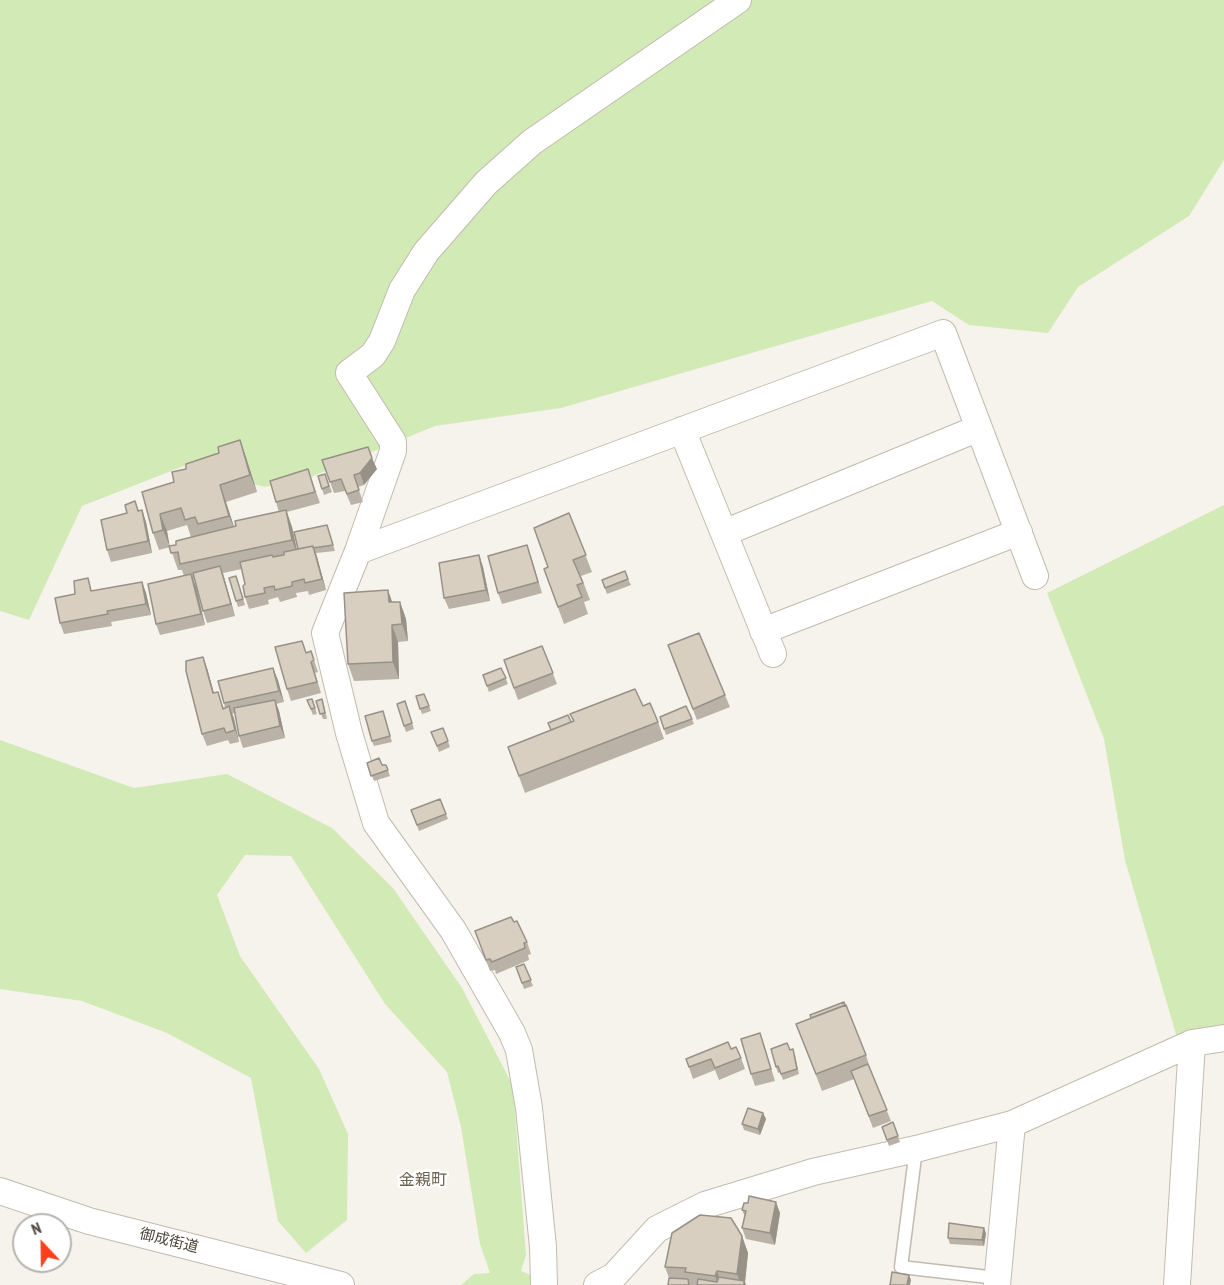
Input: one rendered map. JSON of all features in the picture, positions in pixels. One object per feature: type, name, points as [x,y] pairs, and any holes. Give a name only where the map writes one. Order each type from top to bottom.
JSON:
[{"type":"street","points":[[544,1285],[543,1247],[529,1108],[519,1050],[512,1033],[453,930],[376,823],[349,733],[325,633],[393,451],[393,442],[349,373],[373,355],[382,341],[402,290],[426,252],[486,183],[532,142],[738,0]]},
{"type":"street","points":[[357,551],[943,333],[1035,576]]},
{"type":"street","points":[[724,533],[979,428]]},
{"type":"street","points":[[682,430],[773,654]]},
{"type":"street","points":[[763,631],[1019,532]]},
{"type":"street","points":[[597,1285],[614,1276],[657,1228],[705,1205],[813,1172],[1012,1124],[1192,1043],[1224,1038]]},
{"type":"street","points":[[1177,1285],[1192,1043]]},
{"type":"street","points":[[997,1281],[1012,1124]]},
{"type":"street","name":"御成街道","points":[[0,1191],[89,1221],[341,1285]]},
{"type":"lane","points":[[916,1149],[901,1267],[997,1281]]},
{"type":"green space","points":[[0,0],[1224,0],[1224,160],[1189,216],[1078,287],[1048,333],[969,325],[932,301],[561,408],[435,426],[311,477],[265,487],[184,466],[82,506],[29,620],[0,611]]},
{"type":"green space","points":[[1224,505],[1224,1034],[1178,1041],[1125,860],[1104,739],[1047,593]]},
{"type":"green space","points":[[0,740],[134,788],[227,774],[332,828],[393,888],[462,988],[513,1086],[526,1255],[521,1271],[555,1285],[461,1285],[474,1274],[490,1273],[480,1244],[461,1127],[447,1072],[385,1004],[291,856],[245,855],[217,895],[240,956],[319,1069],[348,1134],[347,1220],[306,1253],[278,1221],[251,1078],[167,1033],[82,1001],[0,989]]},
{"type":"building","points":[[240,440],[250,475],[220,485],[229,516],[198,524],[195,517],[185,520],[181,508],[160,514],[163,530],[153,533],[142,492],[174,482],[172,472],[186,469],[186,464],[219,453],[218,447]]},
{"type":"building","points":[[368,447],[372,458],[360,473],[354,475],[359,490],[347,494],[341,479],[330,482],[322,460]]},
{"type":"building","points":[[308,469],[315,492],[276,502],[270,481]]},
{"type":"building","points":[[325,474],[329,486],[322,489],[318,476]]},
{"type":"building","points":[[135,501],[138,511],[142,510],[148,541],[107,550],[101,520],[127,513],[125,505]]},
{"type":"building","points":[[286,510],[292,540],[180,564],[178,552],[171,553],[169,546],[176,545],[176,541],[236,526],[235,521]]},
{"type":"building","points":[[569,513],[586,555],[573,560],[583,583],[577,585],[582,597],[558,607],[544,569],[548,567],[534,528]]},
{"type":"building","points":[[327,525],[333,545],[298,549],[294,532]]},
{"type":"building","points":[[527,545],[538,582],[498,593],[488,556]]},
{"type":"building","points":[[313,546],[322,579],[305,583],[304,579],[292,582],[292,586],[275,590],[274,586],[264,588],[265,593],[245,597],[243,586],[245,584],[240,562],[272,555],[273,557],[284,555],[284,552]]},
{"type":"building","points":[[479,555],[486,590],[444,598],[439,563]]},
{"type":"building","points":[[220,566],[231,604],[203,611],[193,573]]},
{"type":"building","points":[[625,571],[628,579],[605,588],[602,580]]},
{"type":"building","points":[[191,574],[201,614],[156,624],[148,584]]},
{"type":"building","points":[[236,576],[243,599],[236,601],[229,578]]},
{"type":"building","points":[[88,578],[91,591],[142,582],[146,604],[60,623],[55,598],[75,594],[74,581]]},
{"type":"building","points":[[388,590],[389,602],[400,602],[402,624],[392,625],[393,662],[348,664],[344,593]]},
{"type":"building","points":[[699,633],[725,695],[693,709],[668,645]]},
{"type":"building","points":[[302,641],[306,653],[311,651],[314,660],[311,662],[317,682],[287,689],[275,647]]},
{"type":"building","points":[[542,646],[553,673],[514,688],[504,660]]},
{"type":"building","points":[[203,657],[213,693],[218,692],[223,709],[229,706],[235,730],[226,733],[224,728],[202,734],[186,671],[186,661]]},
{"type":"building","points":[[273,668],[279,691],[224,703],[218,681]]},
{"type":"building","points":[[501,668],[506,678],[487,686],[483,675]]},
{"type":"building","points":[[635,689],[643,706],[650,703],[658,722],[519,776],[508,747],[574,721],[570,714]]},
{"type":"building","points":[[424,694],[429,706],[420,709],[416,696]]},
{"type":"building","points":[[312,699],[315,708],[311,709],[307,700]]},
{"type":"building","points":[[322,699],[325,713],[320,714],[316,701]]},
{"type":"building","points":[[275,700],[280,726],[239,736],[234,708]]},
{"type":"building","points":[[405,701],[412,723],[404,726],[397,704]]},
{"type":"building","points":[[686,706],[692,719],[664,729],[660,717]]},
{"type":"building","points":[[383,711],[390,736],[372,741],[365,716]]},
{"type":"building","points":[[568,715],[571,722],[551,730],[548,723]]},
{"type":"building","points":[[443,728],[448,741],[437,746],[431,732]]},
{"type":"building","points":[[379,758],[388,770],[371,776],[367,763]]},
{"type":"building","points":[[440,799],[446,814],[417,825],[411,810]]},
{"type":"building","points":[[511,917],[514,922],[517,921],[527,942],[524,943],[525,948],[492,962],[490,959],[486,960],[475,931]]},
{"type":"building","points":[[524,964],[531,980],[522,983],[516,967]]},
{"type":"building","points":[[844,1002],[845,1005],[811,1018],[810,1015]]},
{"type":"building","points":[[846,1005],[866,1055],[816,1074],[796,1024]]},
{"type":"building","points":[[760,1033],[771,1069],[751,1074],[741,1039]]},
{"type":"building","points":[[728,1042],[731,1049],[736,1047],[741,1058],[715,1068],[711,1059],[689,1067],[686,1059]]},
{"type":"building","points":[[787,1043],[790,1050],[793,1049],[797,1069],[781,1074],[778,1066],[776,1067],[771,1049]]},
{"type":"building","points":[[868,1064],[887,1110],[869,1116],[851,1071]]},
{"type":"building","points":[[748,1108],[763,1113],[758,1129],[742,1124]]},
{"type":"building","points":[[893,1122],[898,1136],[887,1140],[882,1127]]},
{"type":"building","points":[[749,1196],[776,1202],[770,1233],[742,1228],[746,1211],[742,1210],[744,1203],[748,1203]]},
{"type":"building","points":[[700,1215],[731,1218],[742,1236],[737,1274],[717,1271],[715,1276],[685,1272],[686,1268],[665,1267],[672,1233]]},
{"type":"building","points":[[949,1223],[984,1228],[982,1240],[948,1238]]},
{"type":"building","points":[[892,1272],[909,1275],[907,1285],[890,1285]]},
{"type":"building","points":[[719,1277],[744,1281],[744,1285],[697,1285],[698,1279],[717,1282]]},
{"type":"building","points":[[669,1278],[688,1279],[689,1285],[668,1285]]},
{"type":"district","name":"金親町","points":[[423,1180]]}]
